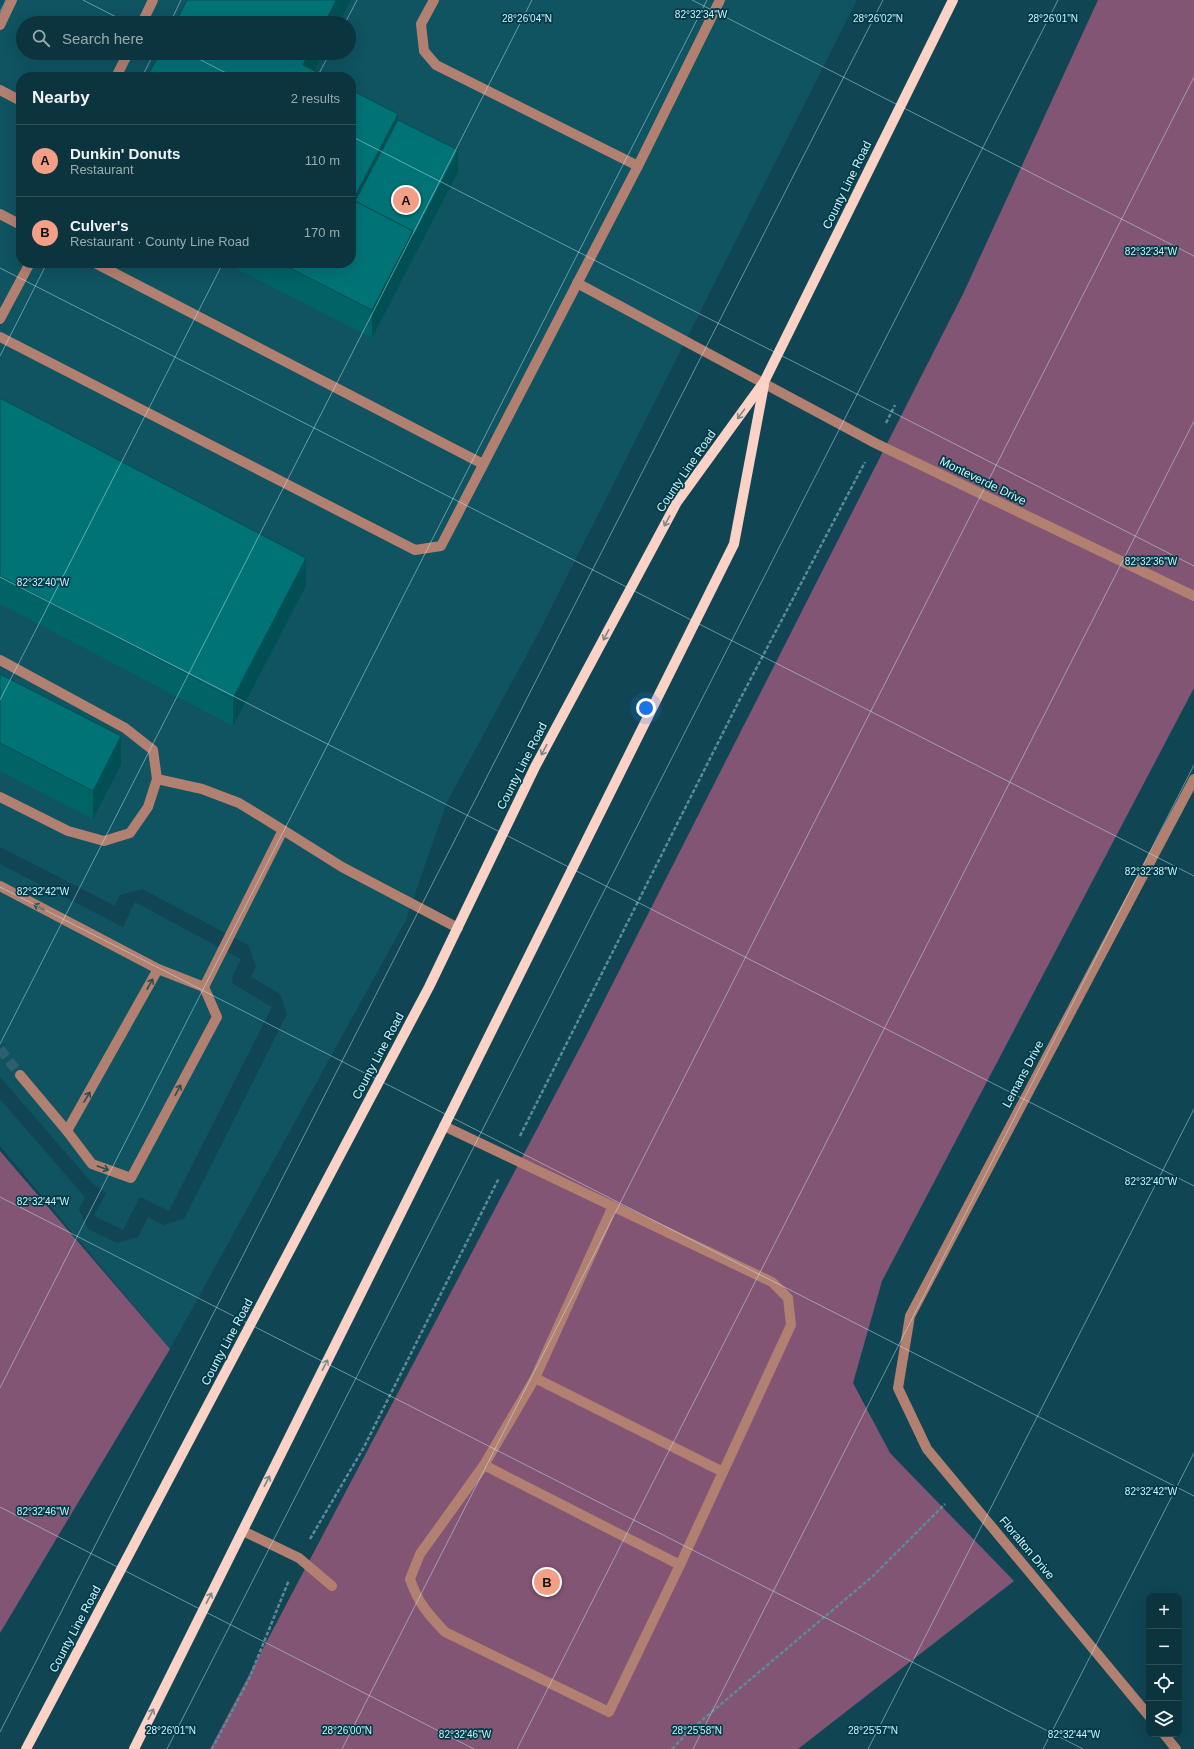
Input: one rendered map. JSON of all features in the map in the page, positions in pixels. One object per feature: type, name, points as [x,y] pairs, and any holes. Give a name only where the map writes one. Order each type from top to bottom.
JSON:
[{"type":"main road","name":"County Line Road","points":[[26,1749],[429,987],[535,767],[677,502],[764,382],[953,0]]},
{"type":"main road","name":"County Line Road","points":[[134,1749],[734,544],[764,382]]},
{"type":"street","points":[[0,25],[12,0]]},
{"type":"street","points":[[145,16],[153,0]]},
{"type":"street","points":[[434,0],[421,24],[424,51],[436,65],[638,166]]},
{"type":"street","points":[[0,337],[415,550],[441,546],[638,166],[720,0]]},
{"type":"street","points":[[118,72],[124,60]]},
{"type":"street","points":[[0,90],[16,98]]},
{"type":"street","points":[[0,214],[16,222]]},
{"type":"street","points":[[0,319],[27,268]]},
{"type":"street","points":[[105,268],[483,464]]},
{"type":"street","name":"Monteverde Drive","points":[[577,283],[764,382],[875,443],[1194,596]]},
{"type":"street","points":[[0,660],[125,728],[153,750],[157,779],[148,807],[130,833],[104,841],[68,831],[0,797]]},
{"type":"street","points":[[157,779],[210,792],[239,803],[342,867],[458,928]]},
{"type":"street","name":"Lemans Drive","points":[[898,1388],[910,1316],[1194,779]]},
{"type":"street","points":[[204,988],[283,830]]},
{"type":"street","points":[[0,886],[158,969],[204,988],[217,1017],[131,1178],[92,1164],[20,1074]]},
{"type":"street","points":[[67,1131],[104,1068],[158,969]]},
{"type":"street","points":[[444,1126],[510,1156],[772,1282],[788,1298],[791,1325],[680,1565],[609,1712],[445,1632],[425,1612],[416,1598],[410,1579],[420,1554],[484,1465],[535,1378],[613,1206]]},
{"type":"street","points":[[535,1378],[723,1472]]},
{"type":"street","name":"Floralton Drive","points":[[898,1388],[927,1449],[1146,1712]]},
{"type":"street","points":[[484,1465],[680,1565]]},
{"type":"street","points":[[243,1531],[299,1558],[332,1586]]},
{"type":"street","points":[[1166,1737],[1176,1749]]},
{"type":"path","points":[[212,1749],[249,1679],[299,1558],[364,1447],[738,703],[895,405]]},
{"type":"path","points":[[672,1749],[688,1732],[873,1576],[960,1488]]},
{"type":"shaded area","points":[[0,0],[857,0],[538,634],[447,802],[406,920],[170,1349],[0,1146],[0,1099],[85,1197],[79,1209],[88,1229],[117,1243],[138,1237],[148,1217],[163,1225],[184,1219],[287,1014],[280,994],[251,977],[256,966],[248,945],[142,889],[120,895],[115,906],[0,847]]},
{"type":"shaded area","points":[[1098,0],[1194,0],[1194,688],[882,1281],[853,1383],[890,1453],[1014,1581],[798,1749],[210,1749],[584,1040],[963,294]]},
{"type":"shaded area","points":[[0,864],[123,927],[135,902],[241,959],[233,975],[232,983],[272,1007],[169,1211],[140,1197],[123,1230],[94,1216],[106,1193],[92,1183],[0,1077]]},
{"type":"shaded area","points":[[0,1151],[170,1349],[0,1633]]},
{"type":"building","points":[[187,0],[336,0],[328,16],[179,16]]},
{"type":"building","points":[[156,60],[306,60],[303,65],[316,72],[150,72]]},
{"type":"building","points":[[356,93],[398,114],[356,194]]},
{"type":"building","points":[[398,120],[458,150],[413,237],[413,231],[356,202]]},
{"type":"building","points":[[356,202],[413,231],[372,310],[290,268],[356,268]]},
{"type":"building","points":[[0,398],[306,558],[233,698],[0,576]]},
{"type":"building","points":[[0,674],[121,736],[93,791],[0,743]]},
{"type":"tunnel","points":[[0,1049],[20,1075]]},
{"type":"place","name":"Dunkin' Donuts","points":[[406,200]]},
{"type":"place","name":"Culver's","points":[[547,1582]]}]
